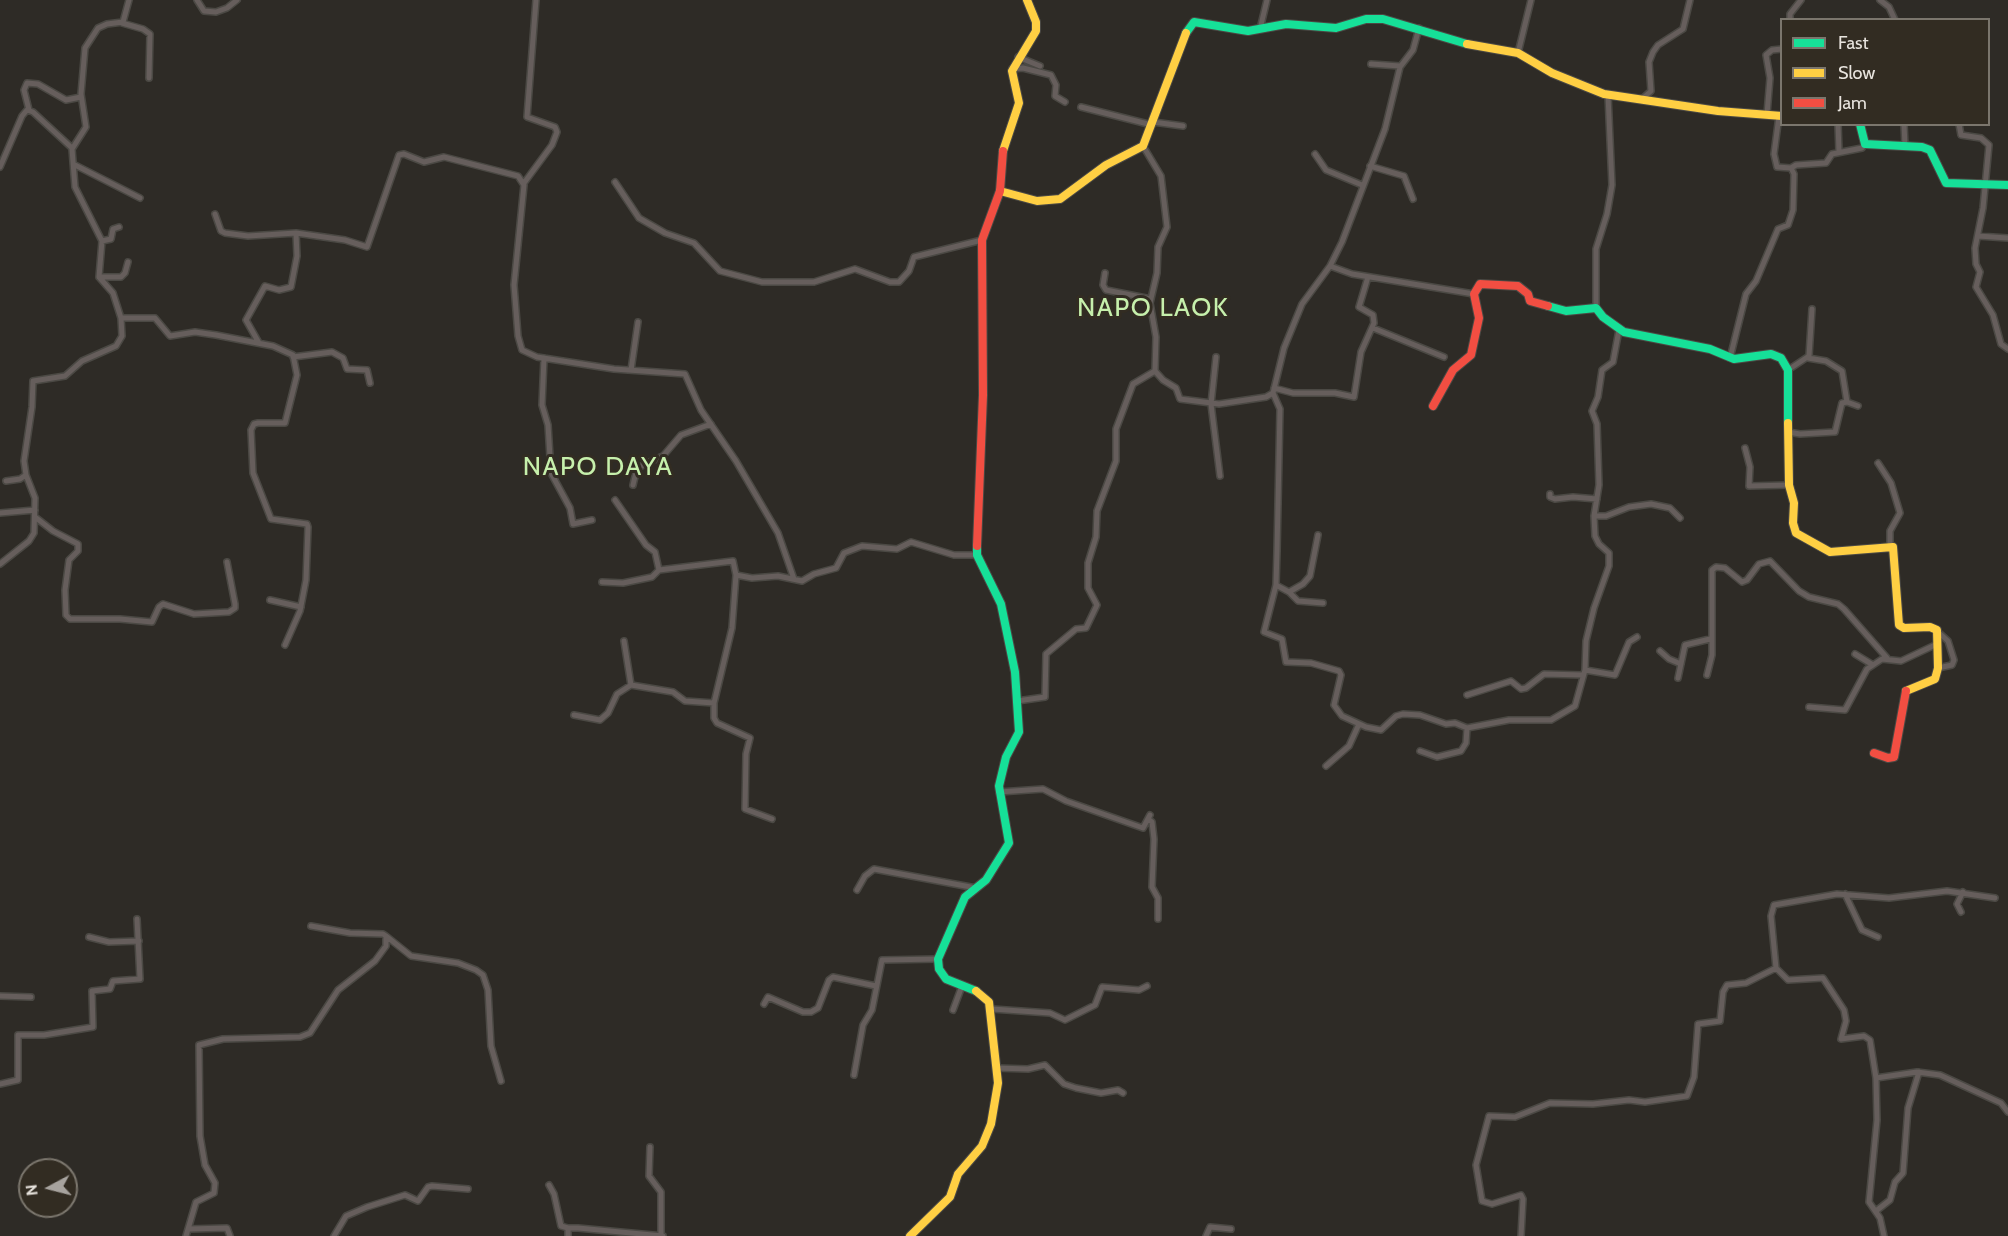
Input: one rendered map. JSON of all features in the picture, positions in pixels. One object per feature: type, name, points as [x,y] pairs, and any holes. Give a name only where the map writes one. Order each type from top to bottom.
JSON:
[{"type":"street","points":[[122,23],[129,0]]},
{"type":"street","points":[[197,0],[204,11],[216,12],[227,8],[237,0]]},
{"type":"street","points":[[536,0],[527,117],[555,127],[557,132],[552,145],[524,183],[514,285],[518,336],[525,353],[544,358],[631,370],[685,374],[694,397],[778,533],[794,579]]},
{"type":"street","points":[[910,1236],[950,1197],[958,1174],[982,1146],[991,1124],[998,1083],[992,1009],[984,996],[942,974],[938,959],[961,904],[990,875],[1009,846],[999,792],[1006,757],[1019,732],[1015,672],[1001,604],[977,555],[983,395],[982,240],[1000,191],[1001,156],[1019,103],[1012,69],[1036,31],[1036,22],[1027,0]]},
{"type":"street","points":[[1260,29],[1267,0]]},
{"type":"street","points":[[1518,53],[1531,0]]},
{"type":"street","points":[[1642,99],[1651,91],[1649,62],[1653,52],[1658,45],[1683,28],[1690,0]]},
{"type":"street","points":[[1790,18],[1790,14],[1801,0]]},
{"type":"street","points":[[1880,0],[1889,7],[1894,18]]},
{"type":"street","points":[[1000,191],[1037,201],[1060,199],[1106,165],[1143,146],[1190,24],[1204,22],[1243,30],[1286,24],[1336,28],[1369,19],[1400,22],[1459,42],[1518,53],[1551,73],[1608,95],[1718,111],[1780,116],[1774,151],[1778,168],[1826,163],[1830,156],[1862,148],[1865,144],[1905,146],[1930,150],[1941,177],[1946,183],[2008,185]]},
{"type":"street","points":[[72,148],[86,129],[81,97],[82,57],[92,33],[104,24],[122,23],[143,29],[150,34],[149,78]]},
{"type":"street","points":[[1419,28],[1413,50],[1400,66],[1385,129],[1342,242],[1330,266],[1302,304],[1284,348],[1273,391],[1280,410],[1276,585],[1264,632],[1282,639],[1286,662],[1311,663],[1339,671],[1341,675],[1334,705],[1342,716],[1359,724],[1383,730],[1396,716],[1411,714],[1446,724],[1455,723],[1467,728],[1517,720],[1551,720],[1575,706],[1584,673],[1586,641],[1594,608],[1609,566],[1608,551],[1596,541],[1594,516],[1599,485],[1597,424],[1592,411],[1598,397],[1602,370],[1613,362],[1620,330]]},
{"type":"street","points":[[1767,114],[1770,78],[1766,55],[1772,50],[1780,49]]},
{"type":"street","points":[[1018,57],[1040,66]]},
{"type":"street","points":[[1371,64],[1400,66]]},
{"type":"street","points":[[1012,69],[1023,68],[1051,75],[1056,85],[1055,96],[1065,102]]},
{"type":"street","points":[[0,564],[29,542],[34,533],[34,492],[26,475],[24,455],[29,437],[33,381],[65,376],[82,361],[116,346],[122,336],[120,318],[112,290],[99,277],[102,242],[75,187],[72,148],[29,110],[24,90],[27,83],[38,84],[68,100],[81,97]]},
{"type":"street","points":[[1608,95],[1612,185],[1607,214],[1596,244],[1596,308],[1620,330],[1710,349],[1730,358],[1775,355],[1783,360],[1788,370],[1789,485],[1794,503],[1793,523],[1799,536],[1830,552],[1890,547],[1896,550],[1895,602],[1899,625],[1904,628],[1929,627],[1948,641],[1954,660],[1952,665],[1938,669]]},
{"type":"street","points":[[1081,107],[1152,124],[1183,126]]},
{"type":"street","points":[[0,167],[22,116],[29,110]]},
{"type":"street","points":[[1838,126],[1839,152]]},
{"type":"street","points":[[1860,126],[1865,144]]},
{"type":"street","points":[[1904,126],[1905,146]]},
{"type":"street","points":[[1959,126],[1961,135],[1973,135],[1989,143],[1975,252],[1980,273],[1976,287],[1993,315],[2000,342],[2008,349]]},
{"type":"street","points":[[1143,146],[1161,176],[1167,226],[1158,247],[1157,273],[1151,299],[1150,313],[1156,337],[1155,371],[1163,380],[1176,388],[1178,398],[1211,404],[1260,399],[1273,391],[1335,393],[1353,397],[1361,352],[1372,328],[1373,315],[1359,307],[1368,277]]},
{"type":"street","points":[[215,214],[223,233],[248,236],[296,233],[345,240],[368,247],[398,157],[401,154],[424,162],[444,158],[515,175],[524,183]]},
{"type":"street","points":[[1315,154],[1326,170],[1362,185]]},
{"type":"street","points":[[75,165],[140,198]]},
{"type":"street","points":[[1370,166],[1404,176],[1413,200]]},
{"type":"street","points":[[1730,358],[1746,294],[1756,281],[1778,229],[1787,226],[1791,216],[1794,177],[1791,168]]},
{"type":"street","points":[[615,182],[639,218],[665,233],[694,243],[720,270],[762,282],[814,282],[855,269],[892,282],[899,282],[909,271],[914,257],[982,240]]},
{"type":"street","points":[[102,242],[111,239],[113,229],[119,227]]},
{"type":"street","points":[[259,343],[246,320],[264,286],[279,290],[291,287],[297,256],[296,233]]},
{"type":"street","points":[[1978,236],[2008,238]]},
{"type":"street","points":[[99,277],[121,277],[125,273],[128,262]]},
{"type":"street","points":[[1330,266],[1368,277],[1474,294]]},
{"type":"street","points":[[1106,273],[1103,285],[1106,290],[1151,299]]},
{"type":"street","points":[[1432,406],[1453,370],[1471,355],[1479,318],[1474,294],[1480,284],[1516,286],[1528,294],[1532,302],[1570,312],[1596,308]]},
{"type":"street","points":[[1808,358],[1812,309]]},
{"type":"street","points":[[120,318],[154,318],[170,336],[195,332],[281,348],[293,357],[332,352],[343,358],[347,369],[367,370],[370,383]]},
{"type":"street","points":[[631,370],[638,322]]},
{"type":"street","points":[[1372,328],[1444,357]]},
{"type":"street","points":[[285,645],[296,626],[301,607],[306,580],[308,527],[307,524],[271,519],[253,473],[251,430],[254,424],[258,423],[285,423],[296,379],[293,357]]},
{"type":"street","points":[[1216,357],[1211,404],[1220,476]]},
{"type":"street","points":[[544,358],[542,405],[548,425],[551,473],[570,508],[573,524],[592,520]]},
{"type":"street","points":[[1788,370],[1808,358],[1826,361],[1842,371],[1847,402]]},
{"type":"street","points":[[1017,701],[1045,697],[1046,654],[1076,629],[1086,628],[1098,605],[1088,588],[1088,563],[1096,537],[1096,511],[1116,460],[1116,429],[1133,384],[1155,371]]},
{"type":"street","points":[[1788,432],[1800,434],[1835,432],[1842,403],[1847,402],[1858,406]]},
{"type":"street","points":[[633,485],[636,469],[663,456],[681,435],[711,424]]},
{"type":"street","points":[[1745,447],[1750,468],[1749,486],[1789,485]]},
{"type":"street","points":[[1878,463],[1891,483],[1900,513],[1890,531],[1890,547]]},
{"type":"street","points":[[6,481],[21,479],[26,475]]},
{"type":"street","points":[[1550,494],[1550,497],[1555,499],[1573,497],[1597,499]]},
{"type":"street","points":[[615,500],[646,545],[655,552],[659,570]]},
{"type":"street","points":[[1594,516],[1606,516],[1629,507],[1651,504],[1670,508],[1680,518]]},
{"type":"street","points":[[0,519],[0,513],[35,513],[53,531],[78,544],[78,551],[69,560],[65,590],[66,615],[70,619],[120,619],[152,622],[159,607],[163,604],[194,614],[229,612],[235,608],[235,604],[227,562]]},
{"type":"street","points":[[32,524],[34,533]]},
{"type":"street","points":[[1289,592],[1303,584],[1310,576],[1318,535]]},
{"type":"street","points":[[736,575],[802,581],[814,573],[836,568],[844,553],[862,546],[874,545],[897,549],[911,542],[954,555],[977,555]]},
{"type":"street","points":[[602,582],[623,583],[652,577],[659,570],[733,561],[736,575],[732,628],[714,703],[715,721],[750,738],[746,754],[745,809],[772,819]]},
{"type":"street","points":[[1707,675],[1712,660],[1710,639],[1712,570],[1716,567],[1725,568],[1742,582],[1747,580],[1759,564],[1770,561],[1799,591],[1809,597],[1838,604],[1887,658],[1901,662],[1935,645]]},
{"type":"street","points":[[1276,585],[1289,592],[1298,601],[1323,603]]},
{"type":"street","points":[[270,600],[301,607]]},
{"type":"street","points":[[1874,753],[1894,758],[1906,689],[1933,682],[1938,669],[1936,630]]},
{"type":"street","points":[[1467,695],[1511,681],[1521,689],[1526,688],[1544,674],[1615,675],[1629,642],[1637,637]]},
{"type":"street","points":[[1678,678],[1686,643],[1710,639]]},
{"type":"street","points":[[624,641],[631,685]]},
{"type":"street","points":[[1660,651],[1669,659],[1681,664]]},
{"type":"street","points":[[1856,654],[1873,665]]},
{"type":"street","points":[[1809,707],[1845,710],[1864,673],[1887,658]]},
{"type":"street","points":[[574,716],[600,720],[608,712],[617,694],[631,685],[674,692],[685,700],[714,703]]},
{"type":"street","points":[[1326,766],[1349,746],[1359,724]]},
{"type":"street","points":[[1420,751],[1437,757],[1461,751],[1466,743],[1467,728]]},
{"type":"street","points":[[999,792],[1042,789],[1066,801],[1143,828],[1149,817],[1152,822],[1154,839],[1152,887],[1158,898],[1158,919]]},
{"type":"street","points":[[856,890],[865,876],[874,869],[976,888]]},
{"type":"street","points":[[1961,912],[1957,904],[1963,892]]},
{"type":"street","points":[[1884,1236],[1876,1211],[1869,1202],[1877,1120],[1876,1078],[1870,1040],[1864,1036],[1841,1040],[1846,1021],[1844,1010],[1823,978],[1788,980],[1776,968],[1772,908],[1778,903],[1845,894],[1889,898],[1914,893],[1963,892],[1995,898]]},
{"type":"street","points":[[1845,894],[1862,930],[1878,937]]},
{"type":"street","points":[[0,1084],[18,1080],[18,1035],[44,1035],[93,1027],[92,991],[110,989],[113,981],[138,980],[141,977],[137,919]]},
{"type":"street","points":[[311,926],[386,936],[411,956],[458,963],[483,975],[488,990],[490,1046],[501,1082]]},
{"type":"street","points":[[186,1236],[196,1202],[214,1195],[215,1183],[206,1166],[200,1136],[199,1044],[223,1039],[300,1037],[310,1034],[338,990],[382,953],[386,936]]},
{"type":"street","points":[[89,937],[108,942],[139,941]]},
{"type":"street","points":[[854,1075],[863,1025],[872,1010],[884,959],[904,961],[938,959]]},
{"type":"street","points":[[1521,1236],[1521,1196],[1492,1204],[1482,1201],[1476,1166],[1489,1116],[1515,1117],[1550,1103],[1593,1104],[1623,1100],[1645,1102],[1684,1098],[1689,1094],[1694,1077],[1698,1024],[1720,1021],[1723,992],[1727,985],[1746,983],[1776,968]]},
{"type":"street","points":[[764,1004],[768,997],[803,1012],[811,1012],[818,1008],[829,980],[833,977],[876,986]]},
{"type":"street","points":[[953,1010],[962,986]]},
{"type":"street","points":[[992,1009],[1050,1013],[1065,1020],[1095,1005],[1100,990],[1105,986],[1139,990],[1147,986]]},
{"type":"street","points":[[0,996],[31,997]]},
{"type":"street","points":[[996,1068],[1029,1069],[1045,1065],[1064,1084],[1101,1093],[1118,1090],[1123,1093]]},
{"type":"street","points":[[1876,1078],[1919,1072],[1940,1076],[2001,1103],[2008,1112]]},
{"type":"street","points":[[1876,1211],[1888,1203],[1895,1182],[1903,1173],[1908,1108],[1919,1072]]},
{"type":"street","points":[[549,1185],[554,1194],[561,1226],[662,1236],[661,1192],[649,1176],[650,1147]]},
{"type":"street","points":[[334,1236],[346,1216],[367,1207],[405,1195],[418,1201],[429,1186],[453,1186],[468,1189]]},
{"type":"street","points":[[1206,1236],[1210,1227],[1231,1229]]},
{"type":"street","points":[[189,1229],[227,1228],[230,1236]]},
{"type":"street","points":[[568,1228],[568,1236]]},
{"type":"traffic: fast","points":[[1186,33],[1194,22],[1248,31],[1286,24],[1336,28],[1366,19],[1383,19],[1467,44]]},
{"type":"traffic: fast","points":[[1860,126],[1865,144],[1922,147],[1930,150],[1946,183],[2008,185]]},
{"type":"traffic: fast","points":[[1548,306],[1566,311],[1596,308],[1603,317],[1624,332],[1710,349],[1734,359],[1771,354],[1781,358],[1788,370],[1788,423]]},
{"type":"traffic: fast","points":[[976,991],[946,979],[939,969],[938,959],[965,897],[986,880],[1009,843],[999,786],[1006,757],[1019,732],[1015,672],[1001,604],[977,555],[977,546]]},
{"type":"traffic: slow","points":[[1003,151],[1019,103],[1012,71],[1036,31],[1036,22],[1027,0]]},
{"type":"traffic: slow","points":[[1000,191],[1037,201],[1060,199],[1106,165],[1143,146],[1186,33]]},
{"type":"traffic: slow","points":[[1467,44],[1518,53],[1552,73],[1604,94],[1718,111],[1780,116]]},
{"type":"traffic: slow","points":[[1788,423],[1789,485],[1794,503],[1793,523],[1796,533],[1830,552],[1893,547],[1899,625],[1904,628],[1930,627],[1937,630],[1938,668],[1935,679],[1906,691]]},
{"type":"traffic: slow","points":[[910,1236],[950,1197],[958,1174],[982,1146],[991,1124],[998,1083],[989,1002],[976,991]]},
{"type":"traffic: jam","points":[[977,546],[983,395],[982,240],[1000,191],[1003,151]]},
{"type":"traffic: jam","points":[[1433,406],[1453,370],[1471,355],[1479,318],[1474,294],[1480,284],[1518,286],[1528,294],[1530,301],[1548,306]]},
{"type":"traffic: jam","points":[[1874,753],[1888,758],[1894,757],[1906,691]]},
{"type":"district","name":"NAPO LAOK","points":[[1153,308]]},
{"type":"district","name":"NAPO DAYA","points":[[598,467]]}]
